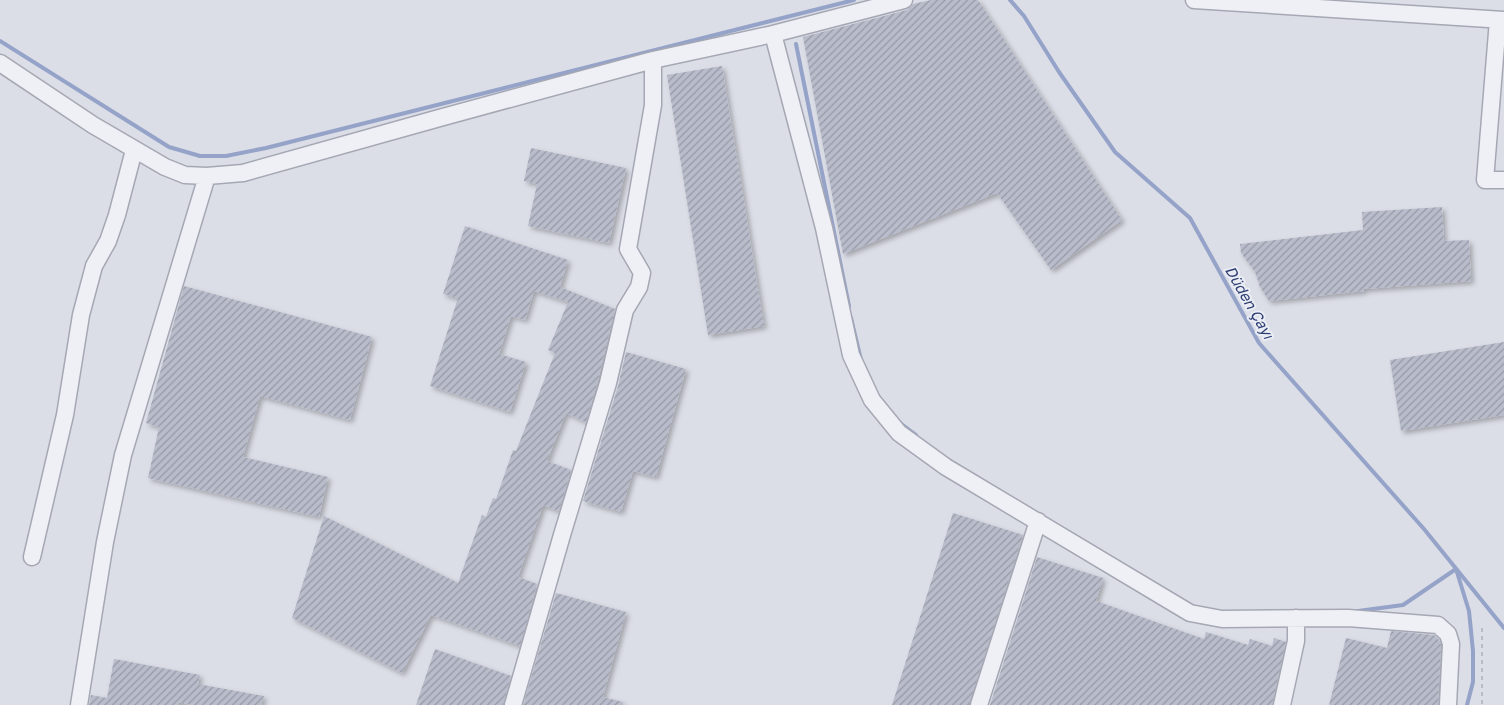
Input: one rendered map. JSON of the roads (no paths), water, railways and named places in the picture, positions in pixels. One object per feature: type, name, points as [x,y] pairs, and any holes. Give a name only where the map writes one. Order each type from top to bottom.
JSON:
[{"type":"street","points":[[0,63],[93,125],[164,167],[185,175],[244,174],[443,116],[653,60],[773,34],[904,0]]},
{"type":"street","points":[[1194,0],[1501,20],[1485,180],[1504,180]]},
{"type":"street","points":[[773,34],[824,228],[851,355],[872,400],[899,433],[946,467],[1190,613],[1222,619],[1348,618],[1438,625],[1448,634],[1451,644],[1448,705]]},
{"type":"street","points":[[513,705],[608,383],[625,310],[639,286],[642,273],[628,249],[653,105],[653,60]]},
{"type":"street","points":[[32,556],[65,415],[81,315],[94,266],[108,241],[117,215],[134,150]]},
{"type":"street","points":[[79,705],[105,542],[123,455],[207,176]]},
{"type":"street","points":[[979,705],[1038,521]]},
{"type":"street","points":[[1282,705],[1296,641],[1296,618]]},
{"type":"waterway","points":[[0,41],[169,147],[200,156],[226,156],[266,148],[854,0]]},
{"type":"waterway","name":"Düden Çayı","points":[[1010,0],[1024,16],[1059,72],[1115,152],[1190,218],[1259,343],[1424,529],[1504,628]]},
{"type":"waterway","points":[[796,44],[849,306]]},
{"type":"waterway","points":[[851,318],[861,360]]},
{"type":"waterway","points":[[900,423],[916,435]]},
{"type":"waterway","points":[[1358,611],[1403,605],[1456,569],[1469,611],[1473,651],[1473,682],[1467,705]]}]
